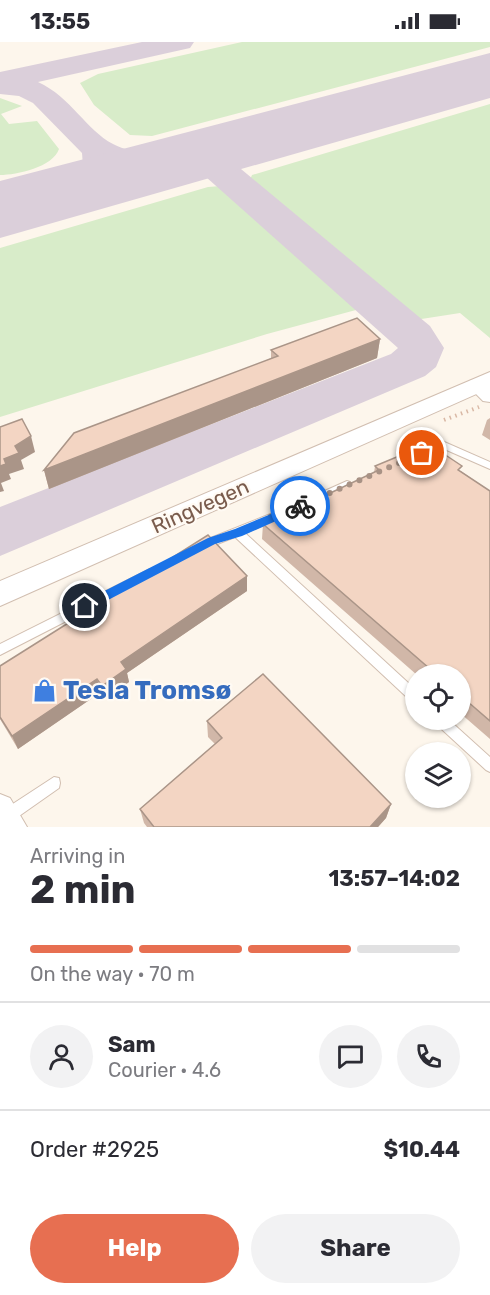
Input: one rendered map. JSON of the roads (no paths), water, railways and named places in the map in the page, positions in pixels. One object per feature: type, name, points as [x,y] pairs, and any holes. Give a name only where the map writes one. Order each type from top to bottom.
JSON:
[{"type":"street","name":"Ringvegen","points":[[3,594],[485,387]]},
{"type":"lane","points":[[410,458],[442,444],[490,466]]},
{"type":"lane","points":[[190,552],[356,481]]},
{"type":"lane","points":[[238,533],[405,688]]},
{"type":"lane","points":[[0,650],[159,568]]},
{"type":"lane","points":[[451,730],[490,766]]},
{"type":"lane","points":[[6,817],[54,783]]},
{"type":"place","name":"Tesla Tromsø","points":[[45,690]]}]
